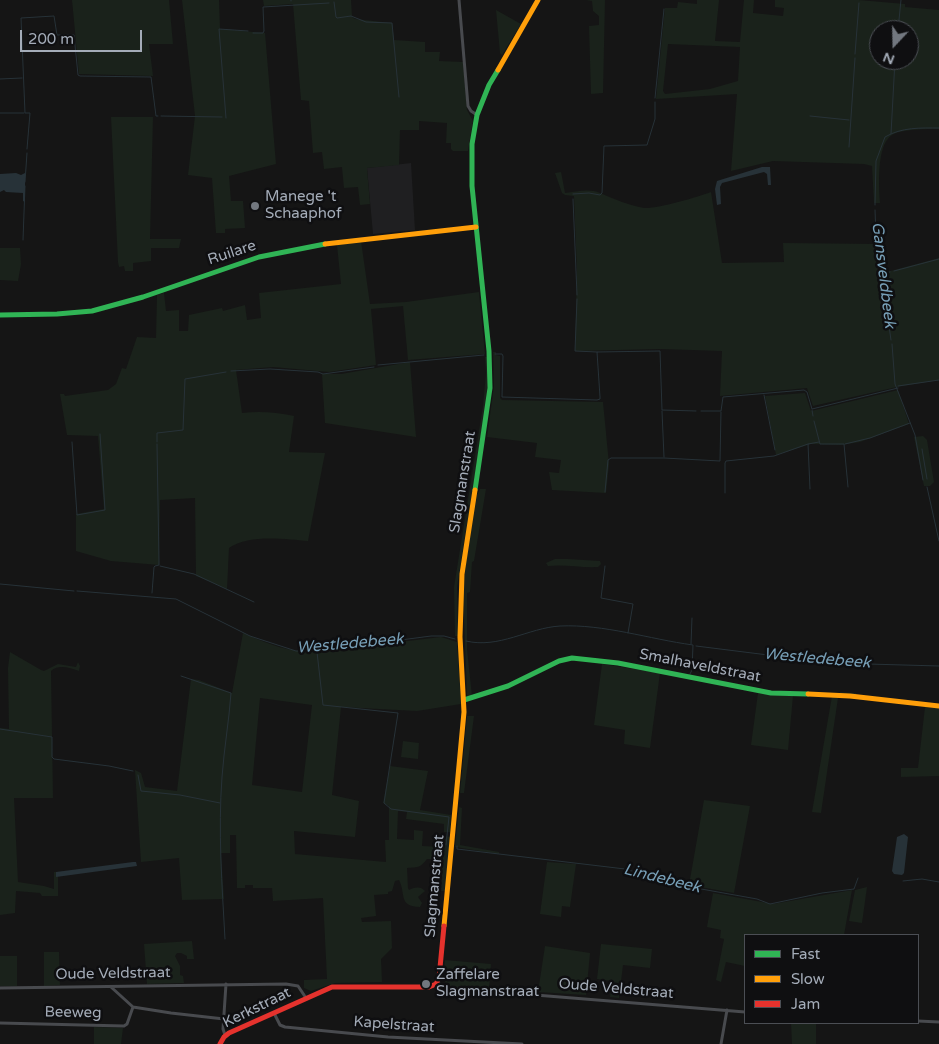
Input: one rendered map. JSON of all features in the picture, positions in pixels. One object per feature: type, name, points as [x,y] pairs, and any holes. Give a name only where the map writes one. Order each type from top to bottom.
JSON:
[{"type":"main road","name":"Slagmanstraat","points":[[437,983],[440,978],[464,700],[460,637],[461,579],[488,409],[490,378],[471,163],[473,135],[477,115],[492,78],[538,0]]},
{"type":"main road","name":"Ruilare","points":[[0,315],[92,311],[143,297],[259,257],[338,241],[476,227]]},
{"type":"main road","name":"Smalhaveldstraat","points":[[464,700],[508,686],[559,661],[572,658],[626,664],[771,694],[850,696],[939,706]]},
{"type":"main road","name":"Oude Veldstraat","points":[[306,998],[332,987],[429,987],[437,983]]},
{"type":"main road","name":"Kerkstraat","points":[[220,1044],[225,1035],[306,998]]},
{"type":"street","points":[[460,0],[468,106],[477,115]]},
{"type":"street","name":"Oude Veldstraat","points":[[437,983],[449,988],[744,1012]]},
{"type":"street","points":[[225,1035],[223,1029],[226,984]]},
{"type":"street","name":"Oude Veldstraat","points":[[0,988],[295,984],[301,989],[306,998]]},
{"type":"street","name":"Beeweg","points":[[0,1023],[124,1026],[127,1024],[133,1006],[110,986]]},
{"type":"street","points":[[133,1006],[171,1013],[224,1019]]},
{"type":"street","points":[[721,1044],[727,1010]]},
{"type":"street","name":"Kapelstraat","points":[[274,1013],[280,1025],[285,1028],[407,1038],[522,1044]]},
{"type":"street","points":[[919,1021],[939,1022]]},
{"type":"shaded area","points":[[72,0],[169,0],[173,44],[149,44],[153,76],[79,74]]},
{"type":"shaded area","points":[[182,0],[219,0],[220,29],[265,33],[276,164],[229,176],[231,201],[243,201],[245,228],[225,229],[225,233],[216,233],[212,178],[188,175],[195,116]]},
{"type":"shaded area","points":[[263,0],[351,0],[352,17],[355,19],[392,23],[394,40],[425,42],[425,52],[440,52],[439,61],[463,62],[467,110],[473,121],[468,151],[453,151],[451,143],[446,143],[447,123],[419,121],[419,130],[400,130],[399,165],[367,168],[370,204],[360,205],[358,187],[344,188],[342,167],[324,169],[322,152],[313,153],[309,101],[301,100],[293,4],[264,6]]},
{"type":"shaded area","points":[[586,0],[605,0],[603,93],[591,94],[589,26],[599,25],[599,16],[593,11],[592,1]]},
{"type":"shaded area","points":[[697,0],[719,0],[715,41],[740,42],[744,0],[754,0],[753,13],[783,16],[784,8],[775,7],[775,0],[859,0],[905,4],[905,7],[939,10],[939,129],[896,133],[887,140],[881,157],[880,203],[874,203],[872,166],[864,164],[773,161],[731,171],[737,94],[656,99],[665,8],[677,8],[678,2],[697,4]],"holes":[[[668,44],[740,47],[738,81],[710,89],[665,94],[663,91]]]},
{"type":"shaded area","points":[[496,10],[521,24],[502,55],[500,53]]},
{"type":"shaded area","points":[[111,117],[153,117],[150,239],[181,239],[179,248],[151,248],[151,261],[133,263],[133,271],[125,271],[124,266],[119,267],[118,262]]},
{"type":"shaded area","points":[[411,163],[415,230],[373,234],[367,168]]},
{"type":"shaded area","points":[[762,167],[770,167],[771,185],[768,185],[767,174],[764,172],[722,183],[720,187],[721,204],[717,205],[715,189],[717,181]]},
{"type":"shaded area","points":[[561,172],[565,193],[591,191],[644,208],[688,200],[711,192],[722,263],[784,262],[783,243],[878,244],[883,273],[939,258],[939,380],[897,387],[813,406],[807,388],[720,396],[722,351],[661,349],[575,351],[577,271],[574,196],[562,193],[555,173]]},
{"type":"shaded area","points":[[16,173],[21,175],[25,173],[25,202],[23,201],[23,193],[6,192],[4,190],[0,192],[0,174]]},
{"type":"shaded area","points":[[361,241],[370,304],[406,302],[479,292],[485,354],[408,360],[403,306],[371,309],[376,365],[329,372],[273,367],[236,370],[242,413],[268,412],[294,416],[289,452],[325,453],[308,541],[267,538],[246,541],[229,548],[227,589],[196,576],[195,498],[160,500],[159,565],[111,561],[76,551],[76,514],[104,509],[98,436],[67,435],[60,394],[65,396],[108,390],[116,384],[122,368],[126,369],[137,337],[156,338],[157,295],[164,293],[166,311],[179,310],[179,331],[188,331],[189,315],[222,308],[223,311],[245,305],[247,320],[261,318],[259,293],[341,284],[337,245]]},
{"type":"shaded area","points":[[0,248],[20,248],[21,264],[18,281],[0,280]]},
{"type":"shaded area","points":[[493,352],[500,356],[500,398],[502,400],[603,402],[609,464],[606,493],[552,490],[549,472],[559,473],[561,460],[535,457],[537,443],[487,437],[494,386]]},
{"type":"shaded area","points":[[485,357],[487,357],[486,405],[457,587],[458,636],[455,636],[454,587],[483,406],[486,373]]},
{"type":"shaded area","points":[[410,362],[416,437],[325,423],[322,374],[341,374]]},
{"type":"shaded area","points":[[898,390],[909,424],[860,442],[841,445],[811,444],[776,455],[765,396],[805,393],[811,411]]},
{"type":"shaded area","points":[[923,436],[927,440],[934,482],[930,486],[924,486],[914,437]]},
{"type":"shaded area","points":[[480,489],[486,489],[474,561],[472,562],[470,592],[467,593],[467,649],[472,696],[467,696],[463,593],[466,562],[477,495]]},
{"type":"shaded area","points":[[555,559],[600,561],[601,564],[598,567],[548,566],[546,563]]},
{"type":"shaded area","points":[[243,633],[278,647],[305,652],[441,637],[457,642],[461,704],[417,711],[341,707],[332,795],[359,801],[355,837],[294,831],[295,854],[386,862],[385,840],[389,840],[389,806],[383,803],[390,766],[428,771],[420,810],[451,815],[450,832],[444,832],[444,824],[406,819],[407,812],[398,811],[397,839],[414,840],[414,830],[423,831],[422,846],[443,847],[445,836],[450,837],[445,891],[441,891],[443,856],[436,855],[432,859],[427,859],[419,866],[407,868],[409,890],[422,888],[425,891],[418,897],[422,903],[420,907],[408,905],[399,880],[395,881],[392,891],[388,892],[388,894],[374,895],[376,916],[361,918],[362,922],[391,921],[392,948],[381,959],[382,982],[335,983],[311,991],[304,988],[304,980],[327,979],[323,898],[273,901],[272,888],[253,888],[253,885],[245,885],[245,888],[237,888],[236,835],[230,835],[230,853],[221,853],[224,899],[182,900],[179,858],[141,862],[135,770],[141,773],[145,787],[177,791],[191,679],[199,680],[232,693]],"holes":[[[260,698],[312,705],[302,792],[252,785]]]},
{"type":"shaded area","points":[[10,652],[44,671],[58,664],[76,667],[78,662],[80,666],[79,671],[61,667],[51,671],[53,798],[14,798],[18,882],[54,889],[54,872],[58,872],[58,896],[42,896],[40,893],[16,891],[15,913],[0,915],[0,728],[9,729],[8,668]]},
{"type":"shaded area","points":[[602,664],[660,673],[650,748],[624,744],[625,730],[594,725]]},
{"type":"shaded area","points":[[840,692],[856,693],[856,699],[838,698],[821,813],[812,812],[832,696],[840,697]]},
{"type":"shaded area","points":[[758,693],[793,696],[788,750],[751,745]]},
{"type":"shaded area","points":[[925,707],[939,708],[939,776],[901,777],[901,768],[918,768]]},
{"type":"shaded area","points":[[467,716],[474,716],[464,793],[460,793]]},
{"type":"shaded area","points":[[403,741],[419,743],[418,759],[401,757]]},
{"type":"shaded area","points":[[704,800],[750,806],[734,893],[689,885]]},
{"type":"shaded area","points":[[459,807],[462,808],[460,845],[499,852],[499,854],[455,847]]},
{"type":"shaded area","points":[[904,834],[908,837],[904,873],[902,875],[894,874],[892,871],[897,837]]},
{"type":"shaded area","points":[[136,862],[137,866],[56,877],[56,872]]},
{"type":"shaded area","points":[[547,862],[576,864],[570,907],[562,906],[561,917],[540,914]]},
{"type":"shaded area","points":[[867,887],[862,923],[849,921],[855,890]]},
{"type":"shaded area","points":[[852,890],[844,934],[744,934],[744,966],[726,962],[721,982],[716,980],[724,939],[720,938],[721,930],[707,927],[713,893],[773,904]]},
{"type":"shaded area","points":[[192,941],[194,959],[187,959],[187,956],[181,953],[177,953],[175,956],[180,966],[180,975],[183,976],[184,983],[147,984],[144,944]]},
{"type":"shaded area","points":[[601,944],[652,949],[650,968],[623,965],[619,998],[610,997],[612,981],[597,979]]},
{"type":"shaded area","points":[[545,946],[590,953],[586,995],[538,992]]},
{"type":"shaded area","points":[[44,952],[59,952],[60,985],[44,986]]},
{"type":"shaded area","points":[[0,956],[17,956],[17,986],[0,986]]},
{"type":"shaded area","points":[[445,960],[491,964],[489,989],[452,987],[447,985],[443,978]]},
{"type":"shaded area","points":[[791,1024],[816,1024],[816,1044],[792,1044]]},
{"type":"shaded area","points":[[94,1027],[123,1028],[121,1044],[94,1044]]},
{"type":"waterway","points":[[899,20],[901,0]]},
{"type":"waterway","points":[[334,2],[337,18],[351,16],[366,22],[392,23],[399,97]]},
{"type":"waterway","points":[[253,33],[263,33],[264,31],[263,7],[329,3]]},
{"type":"waterway","points":[[855,54],[859,3]]},
{"type":"waterway","points":[[655,98],[664,9]]},
{"type":"waterway","points":[[27,149],[30,113],[25,113],[21,18],[54,16],[57,35],[74,35],[78,75],[80,76],[151,77],[156,116],[158,116]]},
{"type":"waterway","points":[[226,118],[219,29],[248,31]]},
{"type":"waterway","points":[[849,147],[855,58]]},
{"type":"waterway","points":[[891,134],[894,70]]},
{"type":"waterway","points":[[0,79],[22,78]]},
{"type":"waterway","points":[[573,194],[589,193],[600,195],[602,193],[604,146],[647,145],[655,119],[655,102]]},
{"type":"waterway","points":[[0,113],[24,113]]},
{"type":"waterway","points":[[161,116],[222,117]]},
{"type":"waterway","points":[[810,116],[849,120]]},
{"type":"waterway","name":"Gansveldbeek","points":[[875,205],[876,161],[885,137],[905,130],[939,128]]},
{"type":"waterway","points":[[25,182],[27,153]]},
{"type":"waterway","points":[[23,240],[25,186]]},
{"type":"waterway","points":[[573,199],[577,295]]},
{"type":"waterway","name":"Gansveldbeek","points":[[875,210],[876,237],[891,340]]},
{"type":"waterway","points":[[894,271],[939,259]]},
{"type":"waterway","points":[[882,274],[890,272]]},
{"type":"waterway","points":[[577,299],[575,351],[597,352]]},
{"type":"waterway","name":"Gansveldbeek","points":[[892,344],[895,384],[915,435],[923,480]]},
{"type":"waterway","name":"Gansveldbeek","points":[[495,354],[502,354],[503,356],[502,397],[597,400],[600,399],[597,352],[660,351],[662,410],[696,411]]},
{"type":"waterway","name":"Gansveldbeek","points":[[378,365],[484,355]]},
{"type":"waterway","name":"Gansveldbeek","points":[[231,371],[270,369],[318,372],[323,374],[374,367]]},
{"type":"waterway","name":"Gansveldbeek","points":[[157,442],[157,433],[183,430],[185,379],[226,372]]},
{"type":"waterway","points":[[898,386],[939,380]]},
{"type":"waterway","name":"Gansveldbeek","points":[[701,411],[721,411],[723,397],[804,390],[807,392],[812,409],[898,388]]},
{"type":"waterway","points":[[764,395],[775,450]]},
{"type":"waterway","points":[[812,410],[813,416]]},
{"type":"waterway","points":[[662,411],[664,457]]},
{"type":"waterway","points":[[605,492],[608,460],[611,458],[720,461],[721,412]]},
{"type":"waterway","points":[[814,421],[820,444],[844,444],[848,487]]},
{"type":"waterway","points":[[845,444],[870,438],[910,423]]},
{"type":"waterway","points":[[72,442],[77,515],[105,510],[100,434]]},
{"type":"waterway","points":[[810,489],[808,444],[819,442]]},
{"type":"waterway","name":"Gansveldbeek","points":[[152,593],[154,567],[159,565],[157,444]]},
{"type":"waterway","points":[[725,493],[726,461],[774,456],[808,444]]},
{"type":"waterway","points":[[922,449],[927,479]]},
{"type":"waterway","points":[[927,487],[939,541]]},
{"type":"waterway","points":[[160,566],[194,574],[254,602]]},
{"type":"waterway","points":[[605,566],[601,598],[633,604],[628,633]]},
{"type":"waterway","name":"Westledebeek","points":[[0,584],[74,591]]},
{"type":"waterway","name":"Westledebeek","points":[[77,591],[176,599],[250,636],[296,651],[317,651],[431,636],[444,636],[455,639]]},
{"type":"waterway","points":[[691,644],[692,618]]},
{"type":"waterway","name":"Westledebeek","points":[[466,641],[490,642],[560,626],[593,627],[693,645],[692,670],[690,674]]},
{"type":"waterway","name":"Westledebeek","points":[[696,646],[832,663],[939,666]]},
{"type":"waterway","name":"Lindebeek","points":[[317,652],[323,705],[398,713],[384,803],[391,809],[449,817],[446,845]]},
{"type":"waterway","points":[[181,676],[231,693],[223,766],[220,818],[225,939]]},
{"type":"waterway","points":[[0,729],[52,737],[52,757],[54,759],[133,771]]},
{"type":"waterway","points":[[138,775],[141,791],[180,795],[220,803]]},
{"type":"waterway","name":"Lindebeek","points":[[457,846],[457,849],[625,869],[679,885],[757,899],[770,904],[822,893],[854,889],[858,878]]},
{"type":"waterway","name":"Lindebeek","points":[[903,881],[922,879],[939,882]]},
{"type":"traffic: fast","points":[[475,490],[490,388],[489,351],[472,186],[472,144],[477,115],[489,85],[498,70]]},
{"type":"traffic: fast","points":[[0,315],[92,311],[143,297],[259,257],[325,244]]},
{"type":"traffic: fast","points":[[464,700],[508,686],[559,661],[572,658],[618,663],[771,693],[808,694]]},
{"type":"traffic: slow","points":[[498,70],[538,0]]},
{"type":"traffic: slow","points":[[325,244],[476,227]]},
{"type":"traffic: slow","points":[[444,926],[464,712],[460,637],[462,574],[475,490]]},
{"type":"traffic: slow","points":[[808,694],[850,696],[939,706]]},
{"type":"traffic: jam","points":[[220,1044],[229,1033],[332,987],[429,987],[436,984],[439,978],[444,926]]},
{"type":"place","name":"Manege 't Schaaphof","points":[[255,206]]},
{"type":"place","name":"Zaffelare Slagmanstraat","points":[[426,984]]}]
